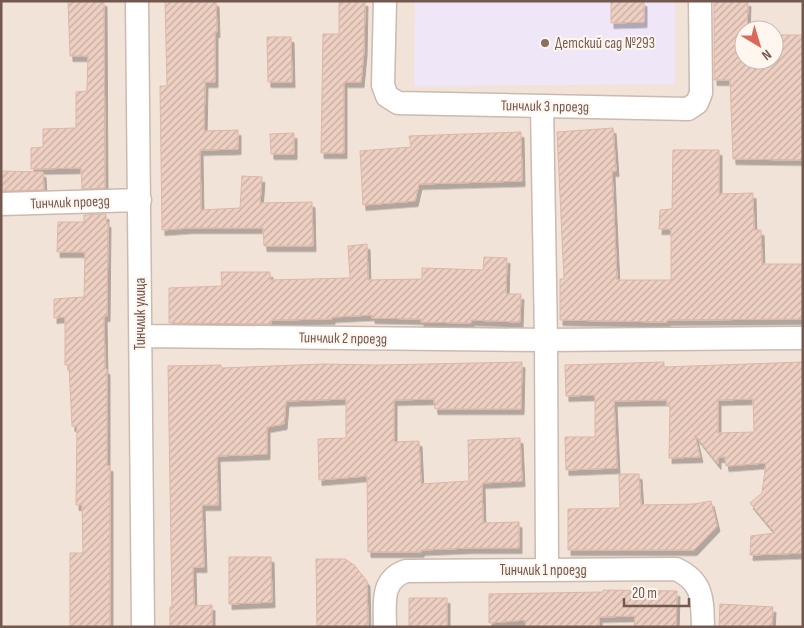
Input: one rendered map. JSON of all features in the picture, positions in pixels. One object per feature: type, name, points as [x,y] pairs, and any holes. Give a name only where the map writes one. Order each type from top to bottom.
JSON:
[{"type":"street","name":"Тинчлик улица","points":[[137,1],[143,627]]},
{"type":"street","name":"Тинчлик 3 проезд","points":[[385,1],[383,84],[387,96],[398,103],[688,109],[697,103],[701,93],[700,1]]},
{"type":"street","points":[[542,106],[547,569]]},
{"type":"street","name":"Тинчлик проезд","points":[[1,204],[140,200]]},
{"type":"street","name":"Тинчлик 2 проезд","points":[[141,336],[546,340],[803,338]]},
{"type":"street","name":"Тинчлик 1 проезд","points":[[385,627],[387,589],[391,580],[397,574],[406,571],[547,569],[676,569],[688,575],[695,583],[700,594],[703,627]]},
{"type":"shaded area","points":[[1,1],[803,1],[803,627],[1,627]]},
{"type":"shaded area","name":"Детский сад №293","points":[[415,1],[675,1],[675,84],[414,86]]},
{"type":"building","points":[[68,1],[104,1],[105,188],[82,189],[81,168],[31,169],[31,148],[43,147],[43,129],[76,128],[76,92],[87,91],[88,56],[70,56]]},
{"type":"building","points":[[165,1],[216,1],[215,82],[205,82],[204,131],[238,130],[238,149],[200,150],[201,210],[240,208],[242,176],[262,177],[260,203],[312,202],[313,246],[264,246],[263,228],[162,230],[160,86],[167,86]]},
{"type":"building","points":[[339,1],[365,1],[361,82],[344,82],[344,153],[321,153],[323,34],[339,34]]},
{"type":"building","points":[[611,1],[644,1],[644,22],[611,23]]},
{"type":"building","points":[[714,1],[748,1],[747,20],[734,20],[734,70],[784,70],[784,35],[803,35],[803,160],[733,159],[730,80],[714,80]]},
{"type":"building","points":[[267,37],[291,37],[292,82],[268,82]]},
{"type":"building","points":[[613,128],[616,171],[612,171],[617,280],[671,280],[671,229],[659,229],[660,210],[672,209],[673,150],[719,150],[719,194],[753,193],[754,230],[761,230],[762,264],[803,264],[803,319],[667,320],[667,322],[560,320],[560,279],[564,279],[557,132]]},
{"type":"building","points":[[521,132],[522,181],[419,184],[415,201],[363,205],[360,151],[411,147],[409,136]]},
{"type":"building","points":[[294,133],[294,154],[271,154],[270,134]]},
{"type":"building","points":[[1,171],[43,172],[44,190],[1,191]]},
{"type":"building","points":[[106,214],[106,222],[108,222],[107,316],[104,316],[105,369],[107,369],[107,466],[110,466],[110,627],[70,627],[70,553],[83,553],[82,505],[76,505],[77,426],[72,426],[69,365],[65,365],[65,317],[54,318],[54,299],[84,297],[85,252],[57,252],[58,222],[84,222],[84,215]]},
{"type":"building","points":[[367,244],[368,280],[422,279],[422,268],[483,270],[484,257],[507,258],[506,294],[521,294],[520,322],[471,320],[471,323],[421,322],[421,319],[372,318],[372,315],[332,317],[332,319],[271,320],[271,324],[169,323],[169,288],[222,286],[221,272],[270,272],[270,280],[350,278],[348,246]]},
{"type":"building","points":[[522,362],[521,409],[435,409],[434,399],[394,400],[394,442],[419,441],[421,484],[469,481],[468,440],[520,438],[522,481],[482,483],[483,523],[519,522],[519,548],[368,552],[367,476],[319,480],[318,439],[346,438],[346,399],[286,401],[284,424],[267,427],[267,454],[217,456],[218,505],[202,505],[204,567],[193,567],[194,606],[212,605],[212,627],[170,627],[170,607],[172,607],[168,366],[221,365],[221,368],[323,364],[379,365]]},
{"type":"building","points":[[664,362],[664,367],[803,362],[803,553],[750,555],[751,536],[775,533],[750,503],[762,493],[766,463],[726,466],[725,457],[718,457],[718,464],[695,435],[700,457],[669,458],[670,406],[667,406],[667,400],[614,401],[617,468],[566,470],[565,437],[595,437],[595,395],[566,396],[565,365]],"holes":[[[753,399],[754,432],[718,433],[718,400]]]},
{"type":"building","points":[[619,474],[639,474],[641,505],[694,504],[711,501],[717,526],[694,550],[568,550],[568,509],[620,508]]},
{"type":"building","points":[[229,557],[271,557],[272,602],[229,604]]},
{"type":"building","points":[[316,559],[345,559],[354,565],[367,581],[368,627],[317,627]]},
{"type":"building","points":[[603,590],[677,591],[676,627],[634,627],[635,616],[599,617],[599,627],[526,627],[525,620],[489,623],[489,594],[603,592]]},
{"type":"building","points":[[409,598],[447,598],[447,627],[409,627]]},
{"type":"building","points":[[720,604],[773,607],[772,627],[719,627]]},
{"type":"place","name":"Детский сад №293","points":[[545,43]]}]
